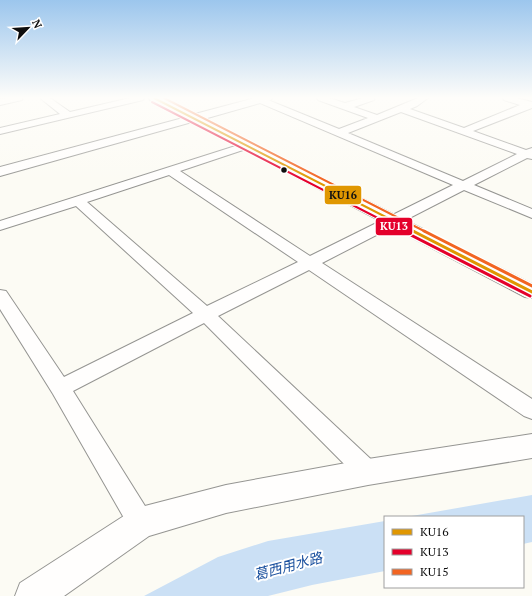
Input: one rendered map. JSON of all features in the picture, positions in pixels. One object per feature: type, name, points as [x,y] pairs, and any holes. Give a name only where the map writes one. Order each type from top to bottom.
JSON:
[{"type":"street","points":[[0,131],[22,126]]},
{"type":"street","points":[[0,172],[167,126]]},
{"type":"street","points":[[210,126],[532,292]]},
{"type":"street","points":[[323,126],[532,214]]},
{"type":"street","points":[[339,133],[357,126]]},
{"type":"street","points":[[446,126],[530,153]]},
{"type":"street","points":[[463,132],[479,126]]},
{"type":"street","points":[[0,226],[248,145]]},
{"type":"street","points":[[60,388],[392,220],[530,153]]},
{"type":"street","points":[[170,170],[532,410]]},
{"type":"street","points":[[77,200],[206,315],[368,472]]},
{"type":"street","points":[[0,295],[60,388],[141,523]]},
{"type":"street","points":[[33,596],[141,523],[226,499],[368,472],[532,446]]},
{"type":"water","points":[[532,495],[532,542],[524,544],[524,516],[412,516]]},
{"type":"water","name":"葛西用水路","points":[[384,521],[384,571],[312,585],[268,596],[144,596],[218,557],[268,541]]},
{"type":"transit line","name":"KU13","points":[[198,126],[530,296]]},
{"type":"transit line","name":"KU16","points":[[208,126],[532,292]]},
{"type":"transit line","name":"KU15","points":[[218,126],[532,286]]}]
